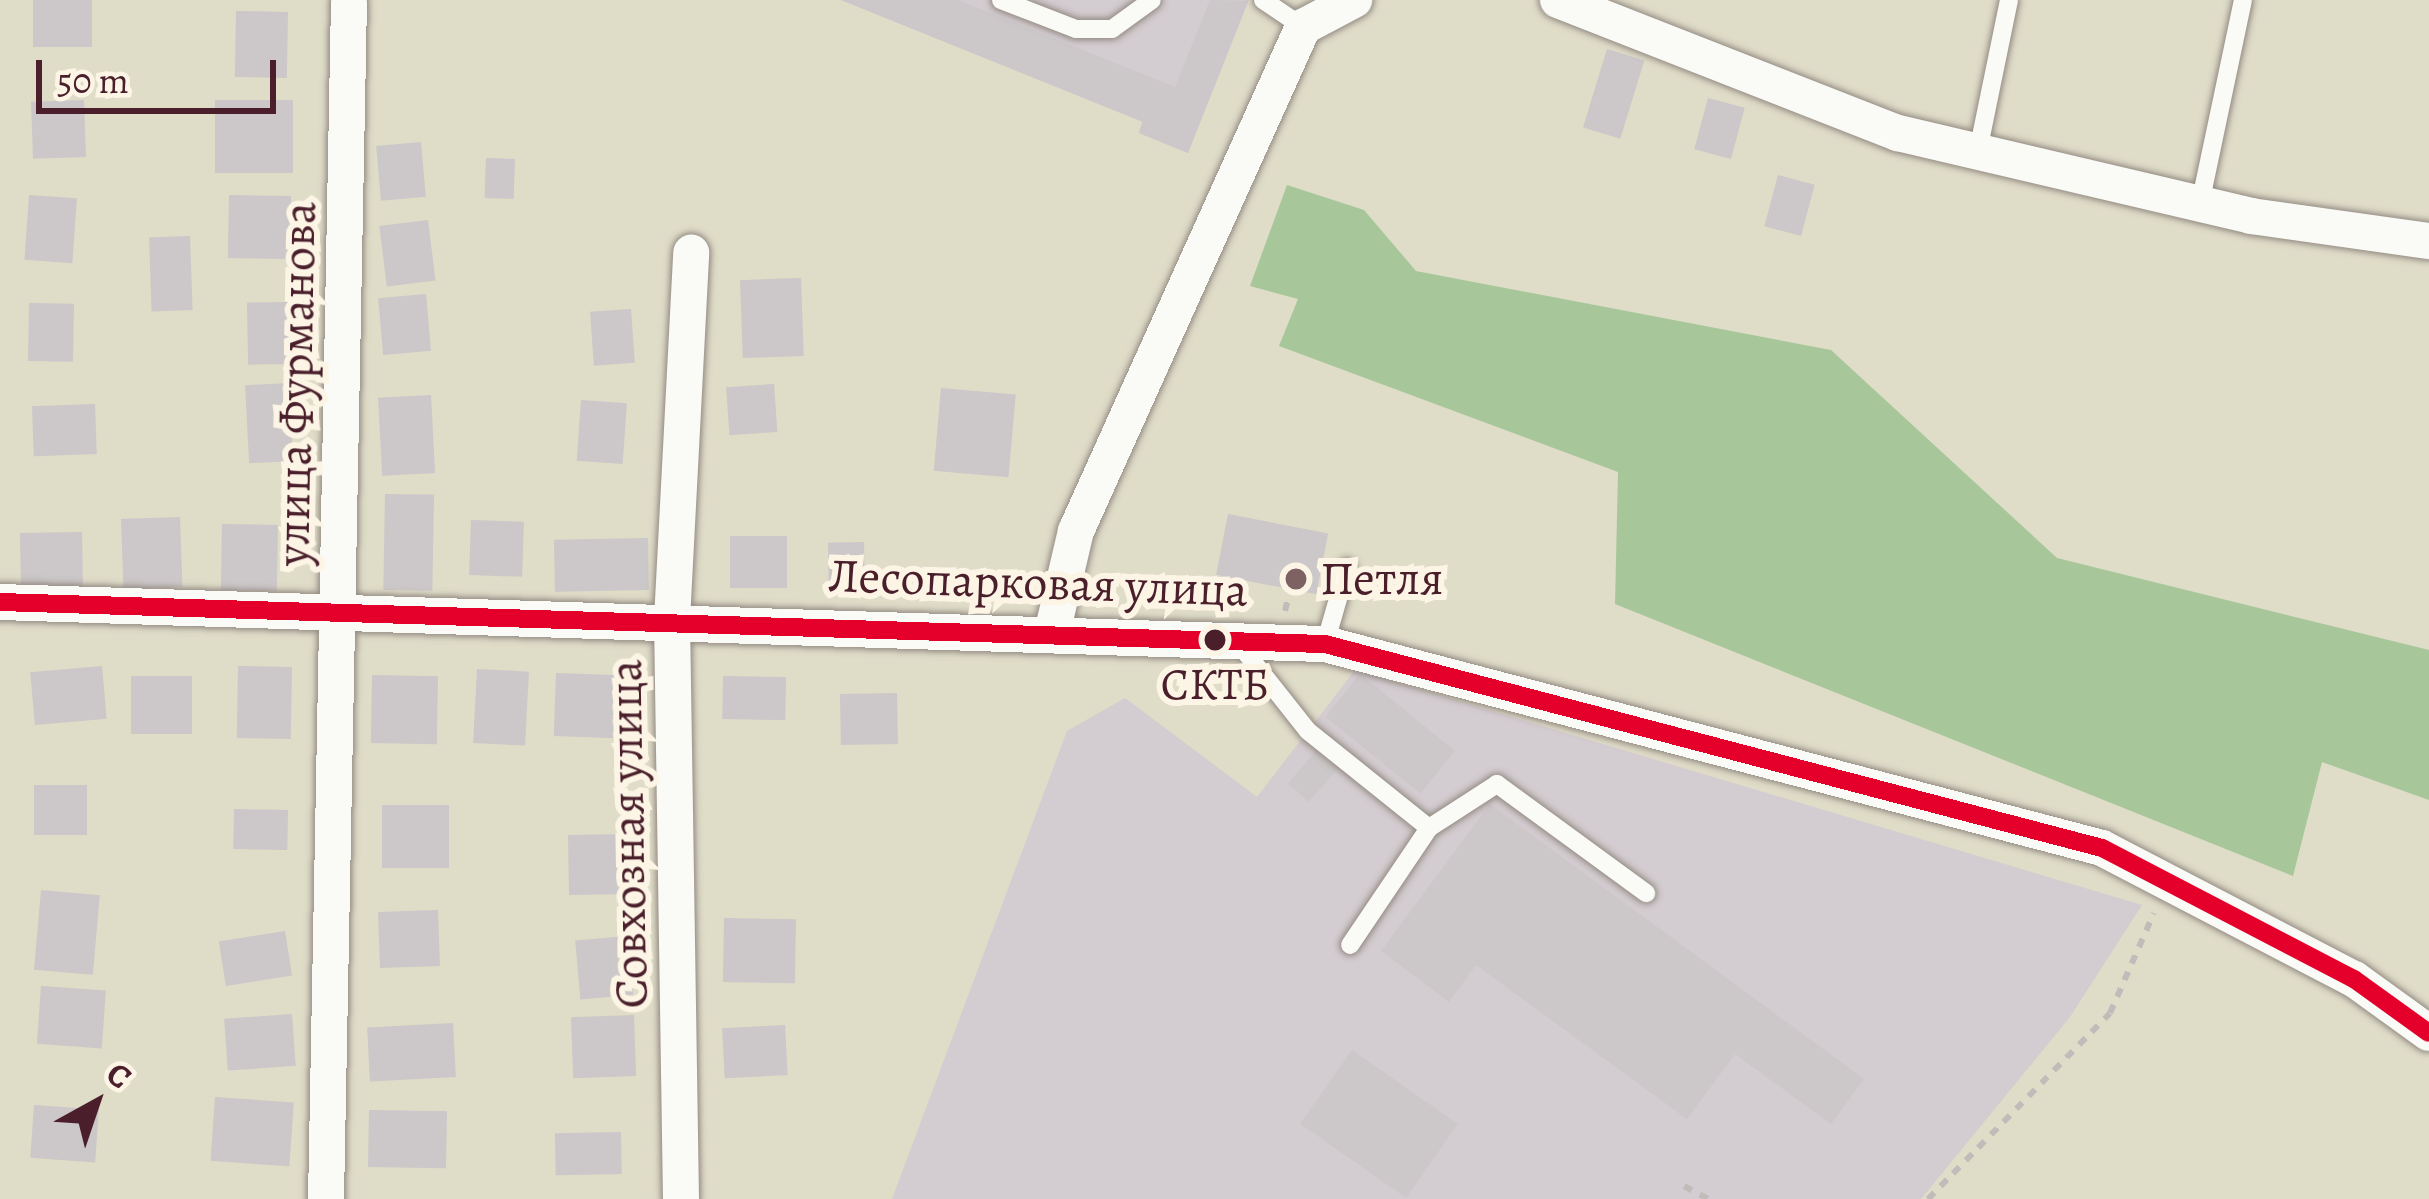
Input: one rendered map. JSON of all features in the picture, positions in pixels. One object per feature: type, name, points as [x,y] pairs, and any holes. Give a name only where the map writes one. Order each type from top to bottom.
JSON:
[{"type":"street","points":[[1052,633],[1076,531],[1304,27],[1354,0]]},
{"type":"street","points":[[1558,0],[1898,133],[2200,204],[2429,241]]},
{"type":"street","name":"улица Фурманова","points":[[326,1199],[341,611],[346,2]]},
{"type":"street","name":"Совхозная улица","points":[[681,1199],[673,620],[691,252]]},
{"type":"street","name":"Лесопарковая улица","points":[[0,602],[1232,636],[1325,644],[2102,848],[2170,877],[2354,979],[2429,1033]]},
{"type":"lane","points":[[1001,0],[1076,29],[1112,29],[1152,0]]},
{"type":"lane","points":[[1263,0],[1304,27]]},
{"type":"lane","points":[[1978,152],[2008,0]]},
{"type":"lane","points":[[2200,204],[2243,0]]},
{"type":"lane","points":[[1325,644],[1347,568]]},
{"type":"lane","points":[[1232,636],[1308,731],[1429,828]]},
{"type":"lane","points":[[1350,945],[1429,828],[1496,784],[1646,892]]},
{"type":"path","points":[[1928,1199],[2110,1013],[2170,877]]},
{"type":"path","points":[[1684,1186],[1708,1199]]},
{"type":"shaded area","points":[[841,0],[1249,0],[1188,153],[1139,133],[1142,121]]},
{"type":"shaded area","points":[[1355,670],[2142,905],[2070,1017],[1921,1199],[892,1199],[1067,731],[1125,698],[1257,797]]},
{"type":"green space","points":[[1287,185],[1364,210],[1416,271],[1831,350],[2057,558],[2429,650],[2429,800],[2322,762],[2293,876],[1615,604],[1618,472],[1279,346],[1298,299],[1250,286]]},
{"type":"building","points":[[33,0],[92,0],[92,47],[33,47]]},
{"type":"building","points":[[841,0],[958,0],[1175,87],[1210,0],[1248,1],[1188,153],[1139,133],[1143,122]]},
{"type":"building","points":[[236,11],[288,12],[287,78],[235,77]]},
{"type":"building","points":[[1607,49],[1644,60],[1620,139],[1583,127]]},
{"type":"building","points":[[1708,98],[1745,108],[1731,159],[1694,149]]},
{"type":"building","points":[[84,100],[86,157],[33,159],[31,102]]},
{"type":"building","points":[[215,100],[293,100],[293,173],[215,173]]},
{"type":"building","points":[[421,142],[426,197],[381,201],[376,146]]},
{"type":"building","points":[[486,158],[515,159],[514,199],[485,198]]},
{"type":"building","points":[[1778,175],[1815,185],[1801,236],[1764,226]]},
{"type":"building","points":[[29,195],[77,198],[72,263],[24,260]]},
{"type":"building","points":[[229,195],[291,196],[290,259],[228,258]]},
{"type":"building","points":[[428,220],[435,281],[387,287],[379,226]]},
{"type":"building","points":[[190,236],[193,310],[152,311],[149,237]]},
{"type":"building","points":[[801,278],[804,356],[743,358],[740,280]]},
{"type":"building","points":[[426,294],[431,351],[383,355],[378,298]]},
{"type":"building","points":[[289,302],[290,364],[248,365],[247,303]]},
{"type":"building","points":[[29,303],[74,304],[73,362],[28,361]]},
{"type":"building","points":[[631,309],[635,363],[594,366],[590,312]]},
{"type":"building","points":[[289,383],[293,461],[249,463],[245,385]]},
{"type":"building","points":[[774,384],[777,432],[729,435],[726,387]]},
{"type":"building","points":[[941,388],[1016,395],[1008,477],[934,471]]},
{"type":"building","points":[[431,395],[435,473],[382,476],[378,398]]},
{"type":"building","points":[[581,400],[627,403],[623,464],[577,461]]},
{"type":"building","points":[[95,404],[97,454],[34,456],[32,406]]},
{"type":"building","points":[[385,494],[434,495],[432,591],[383,590]]},
{"type":"building","points":[[1228,514],[1328,533],[1316,594],[1216,575]]},
{"type":"building","points":[[180,517],[182,587],[123,589],[121,519]]},
{"type":"building","points":[[471,520],[524,522],[522,577],[469,575]]},
{"type":"building","points":[[222,524],[278,525],[277,591],[221,590]]},
{"type":"building","points":[[82,532],[83,587],[21,588],[20,533]]},
{"type":"building","points":[[730,536],[787,536],[787,588],[730,588]]},
{"type":"building","points":[[648,538],[649,590],[555,592],[554,540]]},
{"type":"building","points":[[864,542],[865,596],[829,597],[828,543]]},
{"type":"building","points":[[102,666],[107,719],[35,725],[30,672]]},
{"type":"building","points":[[238,666],[292,667],[291,739],[237,738]]},
{"type":"building","points":[[477,669],[529,672],[525,746],[473,743]]},
{"type":"building","points":[[556,673],[620,675],[618,738],[554,736]]},
{"type":"building","points":[[1360,674],[1455,751],[1420,794],[1325,717]]},
{"type":"building","points":[[372,675],[438,676],[437,744],[371,743]]},
{"type":"building","points":[[131,676],[192,676],[192,734],[131,734]]},
{"type":"building","points":[[723,676],[786,677],[785,720],[722,719]]},
{"type":"building","points":[[897,693],[898,744],[841,745],[840,694]]},
{"type":"building","points":[[1316,751],[1337,769],[1309,802],[1288,783]]},
{"type":"building","points":[[34,785],[87,785],[87,835],[34,835]]},
{"type":"building","points":[[1490,804],[1864,1079],[1831,1124],[1735,1054],[1687,1119],[1476,965],[1449,1002],[1381,951]]},
{"type":"building","points":[[382,805],[449,805],[449,868],[382,868]]},
{"type":"building","points":[[234,809],[288,810],[287,850],[233,849]]},
{"type":"building","points":[[630,834],[631,894],[569,895],[568,835]]},
{"type":"building","points":[[41,890],[100,895],[93,975],[34,970]]},
{"type":"building","points":[[438,910],[440,966],[380,968],[378,912]]},
{"type":"building","points":[[724,918],[796,919],[795,983],[723,982]]},
{"type":"building","points":[[285,931],[292,975],[226,986],[219,941]]},
{"type":"building","points":[[628,936],[633,995],[580,999],[575,941]]},
{"type":"building","points":[[41,986],[106,991],[102,1048],[37,1044]]},
{"type":"building","points":[[292,1014],[296,1066],[228,1071],[224,1019]]},
{"type":"building","points":[[634,1015],[636,1076],[573,1078],[571,1017]]},
{"type":"building","points":[[453,1023],[456,1077],[370,1081],[367,1028]]},
{"type":"building","points":[[785,1025],[788,1075],[725,1078],[722,1028]]},
{"type":"building","points":[[1352,1050],[1458,1124],[1406,1198],[1300,1124]]},
{"type":"building","points":[[215,1097],[294,1103],[289,1166],[211,1161]]},
{"type":"building","points":[[34,1105],[99,1110],[95,1162],[30,1158]]},
{"type":"building","points":[[369,1110],[447,1111],[446,1168],[368,1167]]},
{"type":"building","points":[[621,1132],[622,1174],[556,1175],[555,1133]]},
{"type":"transit line","points":[[0,602],[1325,644],[2102,848],[2354,979],[2429,1033]]},
{"type":"place","name":"Петля","points":[[1296,579]]},
{"type":"place","name":"СКТБ","points":[[1215,640]]}]
